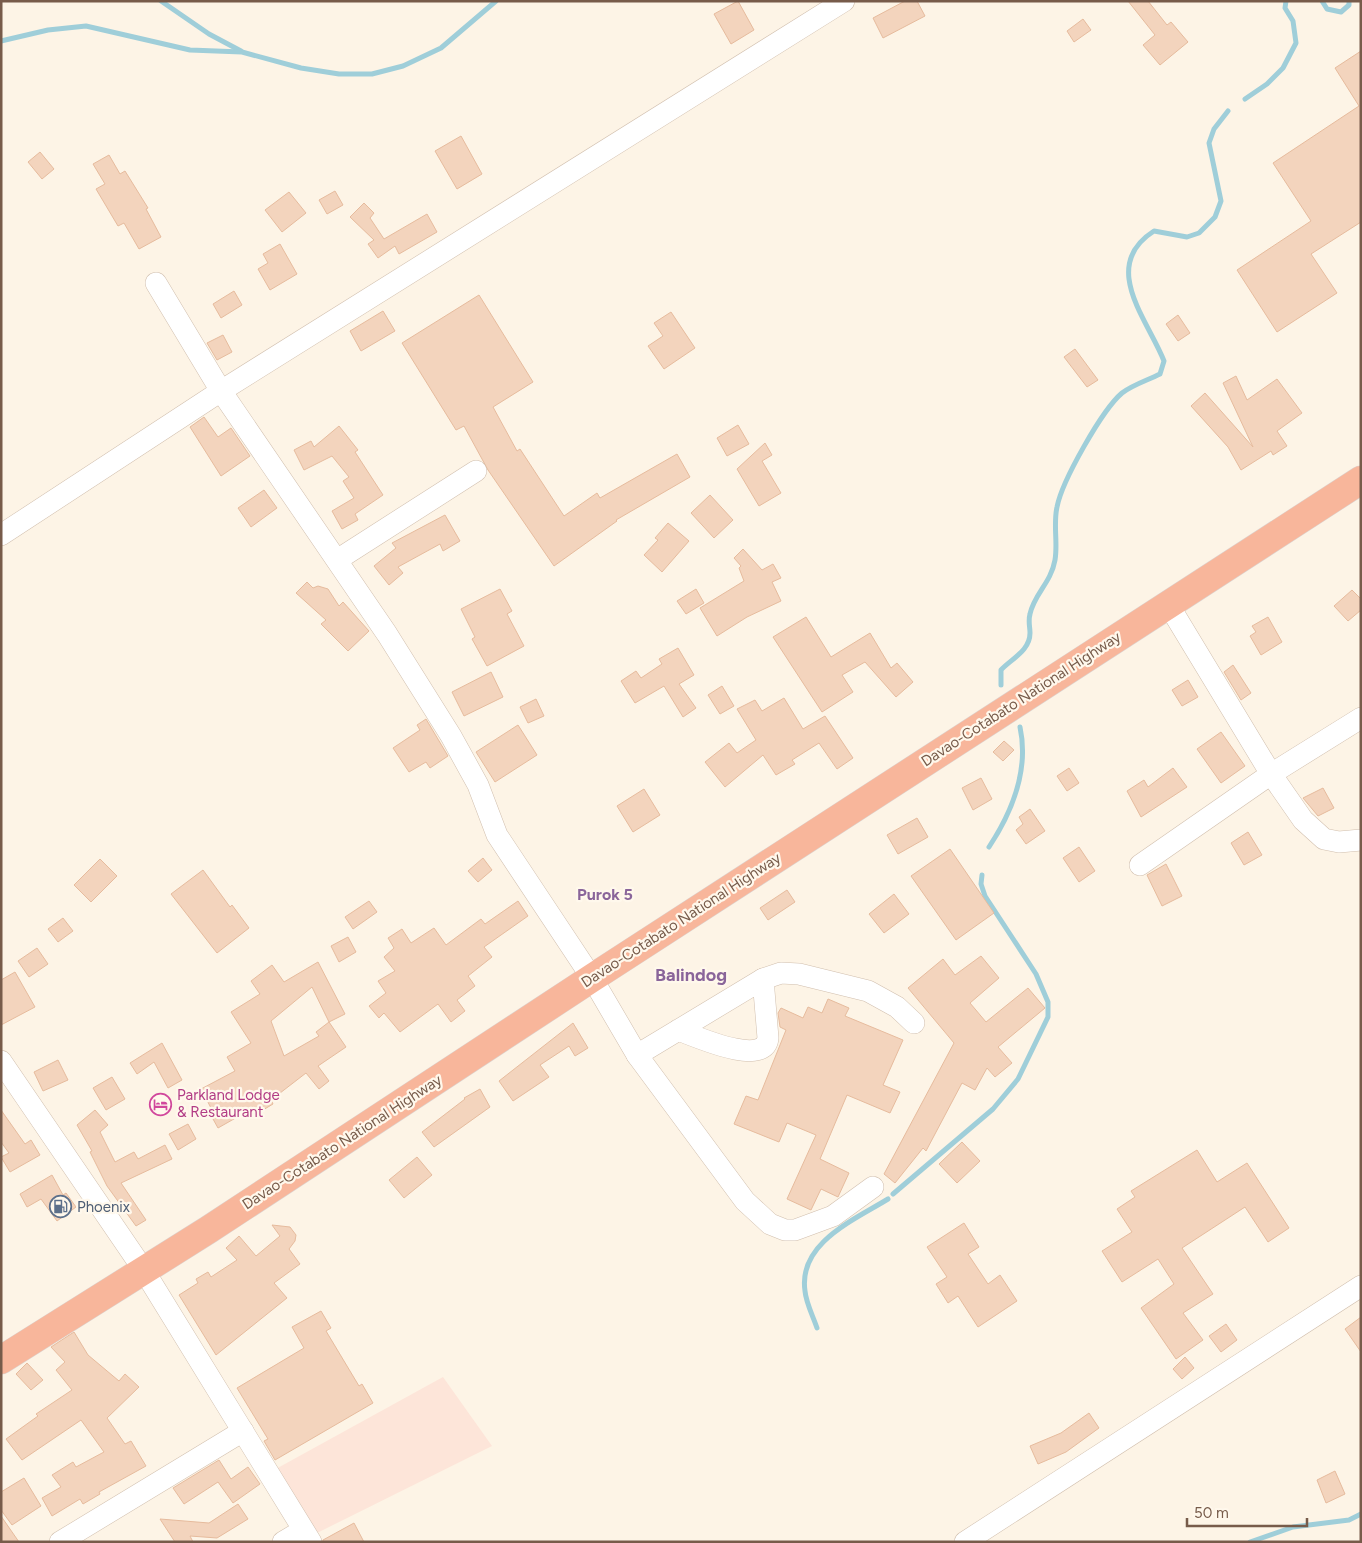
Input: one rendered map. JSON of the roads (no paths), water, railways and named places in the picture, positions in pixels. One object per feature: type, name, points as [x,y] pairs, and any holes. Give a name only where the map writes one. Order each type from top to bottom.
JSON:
[{"type":"highway","name":"Davao-Cotabato National Highway","points":[[1,1360],[216,1225],[592,978],[1361,480]]},
{"type":"street","points":[[1,535],[221,390],[844,1]]},
{"type":"street","points":[[156,283],[221,390],[387,634],[463,756],[478,785],[497,835],[592,978],[637,1055],[745,1201],[770,1224],[785,1230],[816,1224],[833,1216],[873,1187]]},
{"type":"street","points":[[337,560],[476,471]]},
{"type":"street","points":[[1168,604],[1272,774],[1303,820],[1324,839],[1339,842],[1361,840]]},
{"type":"street","points":[[1140,865],[1272,774],[1361,718]]},
{"type":"street","points":[[637,1055],[763,978],[781,973],[868,991],[897,1007],[914,1022]]},
{"type":"street","points":[[678,1030],[739,1050],[751,1052],[761,1050],[767,1046],[768,1038],[763,978]]},
{"type":"street","points":[[1,1061],[143,1270],[307,1536],[283,1542]]},
{"type":"street","points":[[965,1542],[1361,1286]]},
{"type":"street","points":[[60,1542],[243,1430]]},
{"type":"waterway","points":[[161,1],[209,34],[241,51]]},
{"type":"waterway","points":[[1,41],[48,30],[86,26],[190,50],[242,52],[301,68],[339,74],[372,74],[403,66],[441,48],[496,1]]},
{"type":"waterway","points":[[1245,99],[1267,84],[1283,68],[1296,43],[1293,21],[1285,8],[1286,1]]},
{"type":"waterway","points":[[1322,1],[1327,9],[1341,12],[1349,5],[1349,1]]},
{"type":"waterway","points":[[1001,685],[1001,670],[1027,645],[1032,607],[1053,568],[1056,553],[1055,520],[1057,507],[1060,495],[1074,464],[1104,414],[1114,402],[1126,390],[1160,374],[1164,361],[1132,294],[1129,277],[1130,260],[1138,245],[1154,231],[1187,237],[1199,233],[1215,217],[1221,201],[1209,143],[1214,129],[1228,111]]},
{"type":"waterway","points":[[989,847],[1005,819],[1016,790],[1022,759],[1020,727]]},
{"type":"waterway","points":[[893,1194],[993,1109],[1018,1079],[1048,1017],[1048,1002],[1036,974],[985,896],[981,884],[982,875]]},
{"type":"waterway","points":[[817,1328],[805,1291],[805,1274],[810,1259],[819,1246],[831,1235],[888,1199]]},
{"type":"waterway","points":[[1250,1542],[1293,1527],[1349,1520],[1361,1514]]},
{"type":"place","name":"Parkland Lodge & Restaurant","points":[[161,1104]]},
{"type":"place","name":"Phoenix","points":[[61,1207]]},
{"type":"district","name":"Purok 5","points":[[605,894]]},
{"type":"district","name":"Balindog","points":[[691,975]]}]
